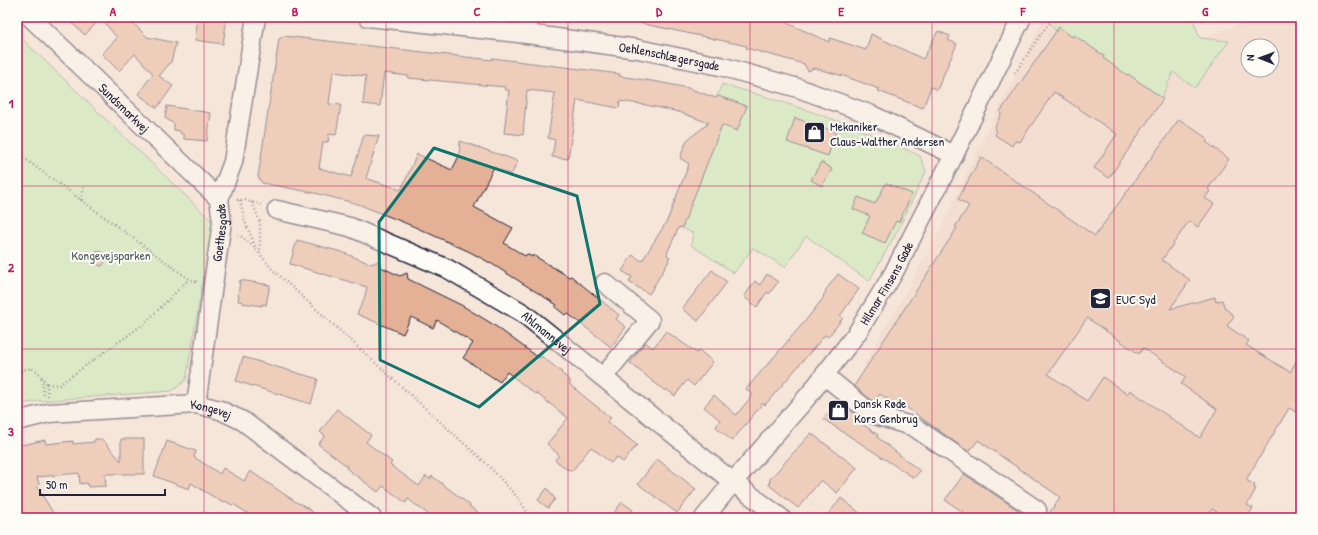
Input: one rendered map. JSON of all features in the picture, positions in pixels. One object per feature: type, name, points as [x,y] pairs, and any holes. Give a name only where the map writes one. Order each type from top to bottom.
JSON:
[{"type":"street","name":"Goethesgade","points":[[196,404],[222,222],[219,199],[233,162],[256,17]]},
{"type":"street","name":"Oehlenschlægersgade","points":[[368,17],[528,26],[720,66],[798,88],[872,115],[954,155]]},
{"type":"street","name":"Hilmar Finsens Gade","points":[[704,518],[733,482],[809,395],[857,333],[893,274],[1022,17]]},
{"type":"street","name":"Sundsmarkvej","points":[[32,18],[219,199]]},
{"type":"street","name":"Ahlmannsvej","points":[[277,210],[350,227],[448,269],[523,313],[733,482],[781,518]]},
{"type":"street","points":[[604,378],[650,320],[605,283]]},
{"type":"street","points":[[824,375],[872,414],[914,427],[1037,510],[1031,518]]},
{"type":"street","name":"Kongevej","points":[[17,421],[49,413],[196,404],[220,410],[243,421],[372,518]]},
{"type":"path","points":[[17,153],[189,278],[145,323],[59,385],[47,384]]},
{"type":"path","points":[[81,200],[84,186]]},
{"type":"path","points":[[219,199],[252,202],[277,210]]},
{"type":"path","points":[[240,200],[245,222],[257,251]]},
{"type":"path","points":[[252,202],[260,222],[260,254]]},
{"type":"path","points":[[222,222],[253,246],[273,270],[489,466],[518,498],[531,518]]},
{"type":"path","points":[[17,372],[31,368],[37,372],[47,384],[48,391]]},
{"type":"highlighted area","points":[[434,148],[577,196],[600,304],[479,407],[380,360],[379,222]]},
{"type":"shaded area","name":"EUC Syd","points":[[1044,17],[1192,17],[1200,38],[1261,17],[1301,17],[1301,389],[1247,480],[1219,518],[1089,518],[864,365],[938,234]]},
{"type":"green space","points":[[1045,17],[1192,17],[1200,38],[1229,41],[1195,88],[1173,72],[1160,102],[1056,31]]},
{"type":"green space","name":"Kongevejsparken","points":[[17,34],[213,222],[186,380],[172,391],[39,401],[17,405]]},
{"type":"green space","points":[[722,84],[772,99],[872,134],[920,156],[926,171],[898,230],[869,281],[806,236],[785,267],[753,248],[734,273],[691,245],[693,233],[667,221]]},
{"type":"building","points":[[65,17],[127,17],[147,37],[176,43],[171,62],[159,76],[173,86],[157,108],[138,94],[153,74],[135,54],[119,71],[102,54],[117,38],[101,18],[85,35]]},
{"type":"building","points":[[198,17],[227,17],[223,44],[195,40]]},
{"type":"building","points":[[641,17],[788,17],[787,23],[829,42],[830,38],[866,50],[871,34],[923,59],[938,31],[950,36],[948,40],[957,44],[937,90],[931,87],[923,108],[878,91],[879,89],[847,77],[814,68],[808,71],[804,64],[746,48],[747,46],[640,23]]},
{"type":"building","points":[[1059,27],[1072,37],[1074,35],[1104,56],[1103,58],[1163,99],[1109,178],[1094,168],[1117,134],[1054,92],[1020,142],[1015,141],[1012,146],[995,135],[997,131],[994,129],[1001,114],[1000,112]]},
{"type":"building","points":[[284,36],[492,60],[492,58],[620,74],[619,76],[688,88],[716,98],[718,96],[747,106],[737,131],[722,125],[682,228],[679,227],[668,251],[667,255],[670,257],[668,260],[669,261],[649,294],[629,282],[632,277],[622,271],[632,255],[642,261],[667,221],[689,164],[680,158],[687,140],[709,123],[679,112],[646,105],[620,101],[619,108],[577,100],[568,159],[552,157],[555,140],[548,138],[555,93],[527,90],[523,135],[504,133],[509,90],[504,90],[505,87],[408,78],[409,76],[384,73],[380,106],[363,104],[366,76],[333,72],[329,104],[341,105],[336,135],[329,134],[328,142],[323,142],[319,168],[351,177],[364,135],[379,136],[366,178],[401,190],[417,154],[452,170],[459,156],[460,141],[518,161],[511,175],[494,167],[474,207],[513,228],[504,243],[525,256],[527,254],[532,257],[533,255],[569,277],[571,276],[619,315],[616,319],[626,327],[611,347],[567,313],[565,315],[555,307],[557,305],[470,252],[415,227],[358,204],[315,193],[262,183],[258,177],[279,39]]},
{"type":"building","points":[[167,106],[211,113],[207,141],[184,139],[184,135],[181,134],[180,131],[174,130],[174,124],[165,118]]},
{"type":"building","points":[[795,118],[836,132],[828,156],[787,142]]},
{"type":"building","points":[[1179,119],[1208,139],[1206,142],[1229,159],[1208,189],[1210,191],[1205,198],[1214,204],[1198,227],[1189,221],[1162,260],[1190,280],[1170,309],[1215,297],[1216,302],[1222,300],[1225,308],[1234,316],[1227,326],[1249,341],[1246,345],[1290,372],[1301,353],[1301,415],[1289,408],[1246,480],[1255,485],[1254,488],[1256,489],[1247,505],[1253,508],[1247,518],[1227,518],[1212,509],[1206,518],[1046,518],[1060,497],[978,440],[969,452],[906,407],[904,410],[880,394],[874,402],[854,386],[957,228],[955,227],[969,206],[958,199],[981,157],[1095,236]],"holes":[[[1087,318],[1139,354],[1143,348],[1186,377],[1181,384],[1217,409],[1200,438],[1130,390],[1127,394],[1103,377],[1087,401],[1048,374]]]},
{"type":"building","points":[[821,162],[832,169],[822,186],[811,180]]},
{"type":"building","points":[[886,183],[912,194],[899,222],[896,221],[885,243],[862,233],[870,216],[853,209],[858,197],[875,204]]},
{"type":"building","points":[[297,240],[342,252],[371,264],[379,261],[381,267],[400,276],[407,273],[408,279],[463,306],[494,325],[539,358],[541,356],[562,372],[561,373],[570,380],[570,385],[611,418],[607,422],[637,445],[623,462],[616,457],[611,463],[591,447],[572,471],[568,470],[555,460],[559,455],[547,444],[568,418],[507,372],[500,382],[463,358],[473,343],[437,320],[433,328],[411,317],[403,334],[357,314],[364,299],[367,287],[290,264]]},
{"type":"building","points":[[97,251],[105,253],[107,260],[102,266],[94,264],[92,257]]},
{"type":"building","points":[[712,270],[727,282],[698,321],[682,309]]},
{"type":"building","points":[[767,274],[778,282],[769,294],[767,292],[757,307],[744,297],[755,281],[760,285]]},
{"type":"building","points":[[838,274],[859,289],[840,316],[843,318],[828,337],[825,335],[765,405],[763,403],[732,441],[716,427],[720,420],[704,407],[714,395],[736,415],[753,395],[746,389],[806,320],[824,297],[825,291]]},
{"type":"building","points":[[240,280],[270,285],[266,305],[262,304],[262,306],[238,301]]},
{"type":"building","points":[[666,331],[697,353],[699,350],[713,362],[694,386],[687,380],[675,396],[666,389],[665,391],[630,363],[645,342],[653,348]]},
{"type":"building","points":[[243,357],[318,379],[311,404],[236,381]]},
{"type":"building","points":[[840,401],[862,420],[861,423],[878,435],[877,437],[920,471],[914,478],[823,419]]},
{"type":"building","points":[[337,409],[371,435],[366,442],[392,462],[390,465],[419,486],[426,476],[430,479],[432,476],[485,518],[433,518],[408,499],[406,503],[383,486],[378,492],[346,468],[347,466],[318,444],[325,436],[320,432]]},
{"type":"building","points":[[811,433],[857,468],[837,493],[821,480],[798,508],[769,485],[770,479]]},
{"type":"building","points":[[95,439],[102,439],[121,461],[121,439],[144,439],[144,474],[105,474],[106,486],[88,487],[87,483],[80,484],[79,473],[37,477],[39,484],[37,486],[56,518],[17,518],[17,446],[45,440],[46,444],[73,441],[73,444],[94,442]]},
{"type":"building","points":[[167,441],[196,451],[194,457],[220,474],[223,468],[244,481],[250,471],[321,518],[255,518],[233,504],[232,505],[225,501],[223,503],[191,483],[189,489],[154,476]]},
{"type":"building","points":[[657,459],[696,489],[677,513],[638,484]]},
{"type":"building","points":[[964,474],[1018,510],[1012,518],[972,518],[945,500]]},
{"type":"building","points":[[547,488],[555,499],[548,508],[538,500]]},
{"type":"building","points":[[841,498],[866,518],[825,518]]},
{"type":"building","points":[[622,502],[633,510],[627,518],[610,518]]},
{"type":"place","name":"Mekaniker Claus-Walther Andersen","points":[[815,133]]},
{"type":"place","name":"EUC Syd","points":[[1101,299]]},
{"type":"place","name":"Dansk Røde Kors Genbrug","points":[[839,410]]}]
